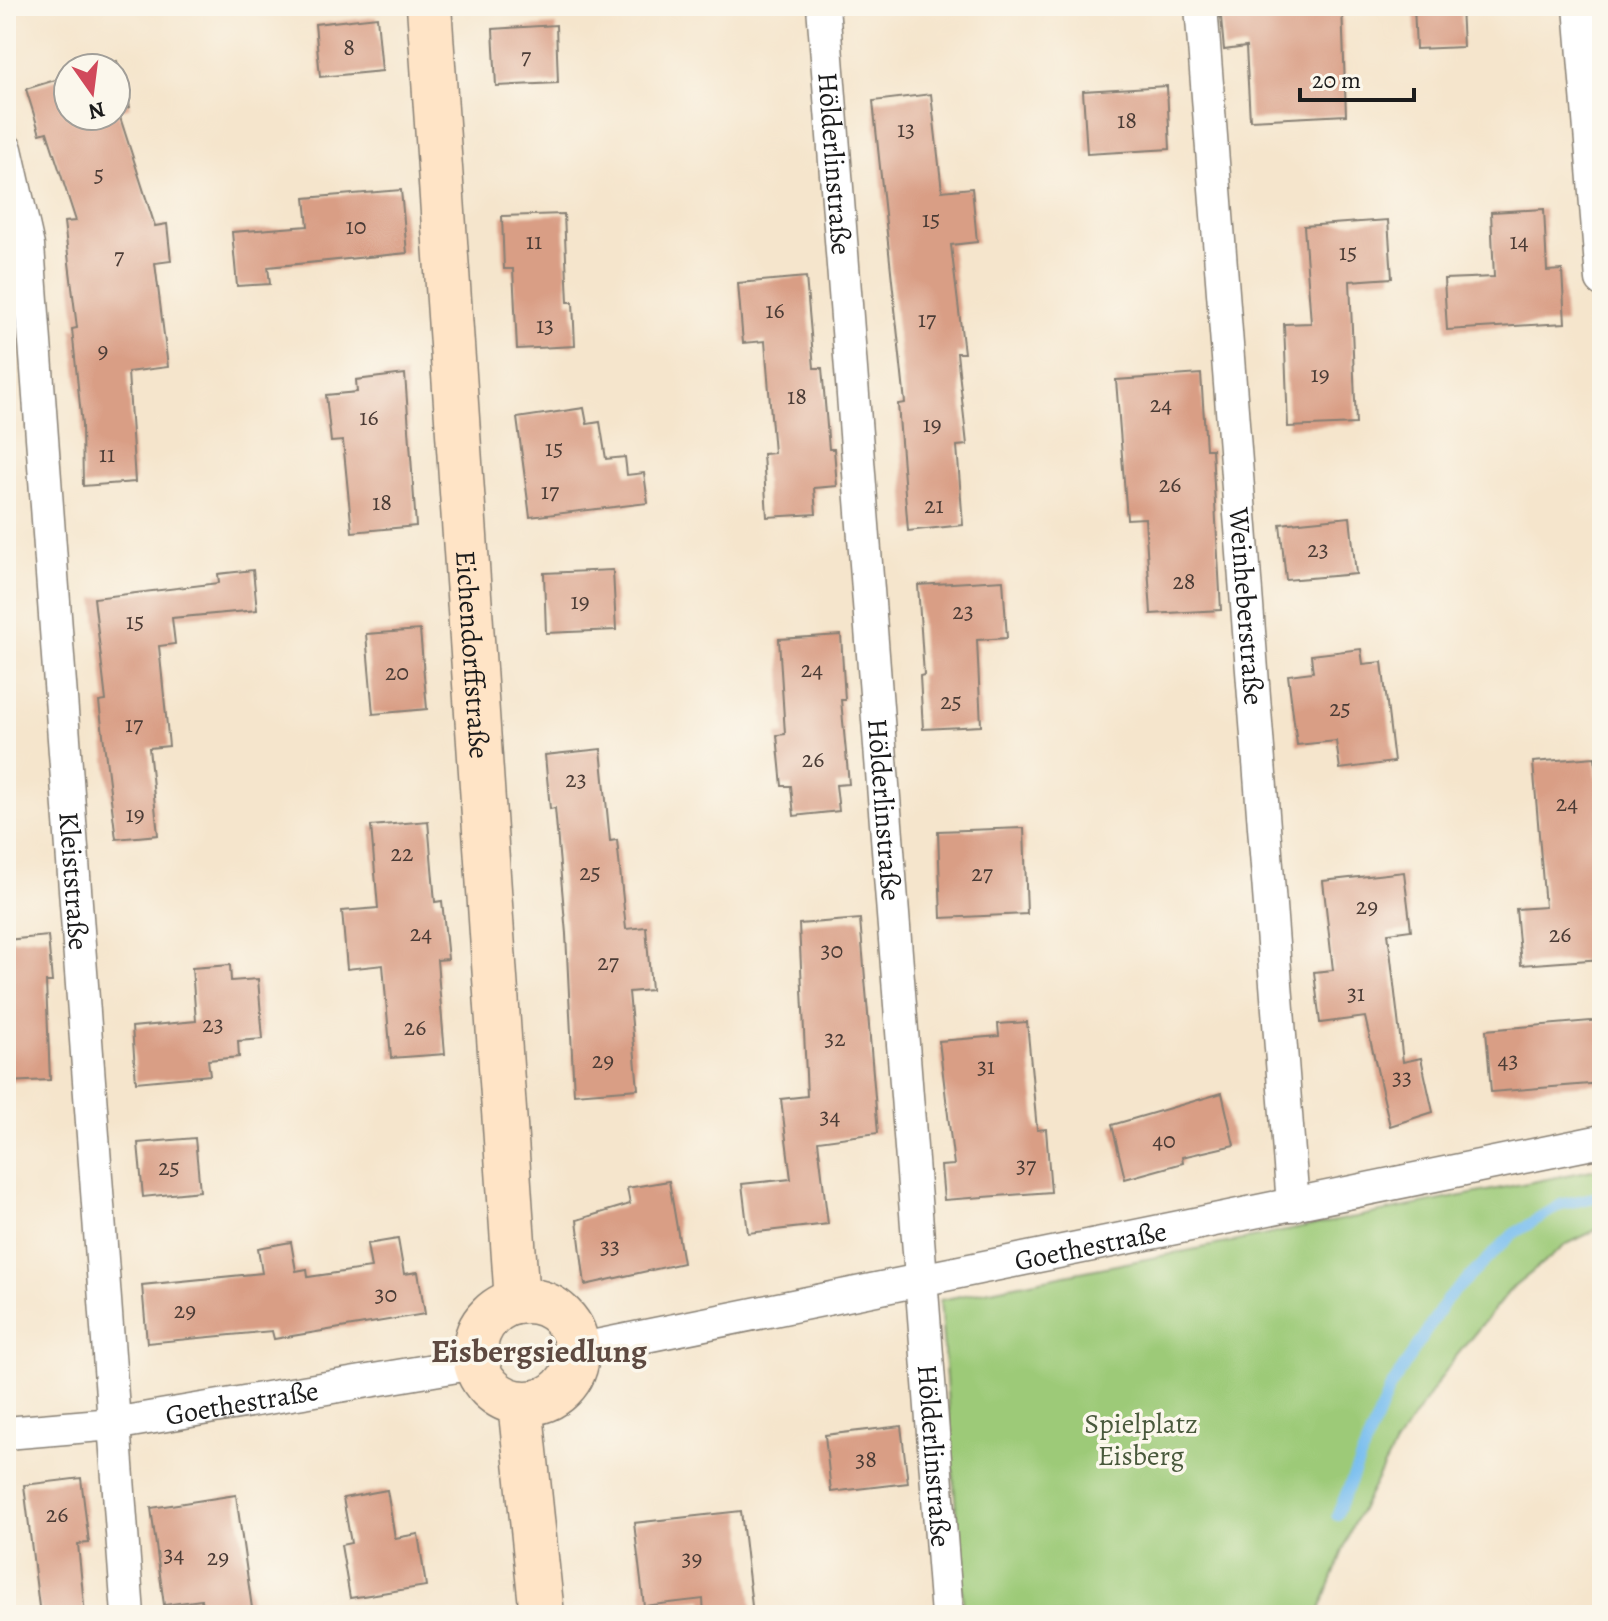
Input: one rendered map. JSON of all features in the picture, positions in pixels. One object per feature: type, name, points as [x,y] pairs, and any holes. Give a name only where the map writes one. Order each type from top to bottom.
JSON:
[{"type":"street","name":"Eichendorffstraße","points":[[429,6],[517,1302]]},
{"type":"street","name":"Hölderlinstraße","points":[[823,6],[947,1615]]},
{"type":"street","name":"Weinheberstraße","points":[[1201,6],[1293,1205]]},
{"type":"street","points":[[1580,6],[1602,280]]},
{"type":"street","name":"Kleiststraße","points":[[6,149],[28,246],[128,1615]]},
{"type":"street","name":"Goethestraße","points":[[577,1350],[1602,1141]]},
{"type":"street","points":[[517,1302],[545,1304],[556,1311],[574,1332],[577,1350],[574,1372],[558,1393],[534,1403],[520,1403],[492,1391],[475,1363],[477,1336],[483,1323],[504,1306],[517,1302]]},
{"type":"street","name":"Goethestraße","points":[[6,1433],[113,1424],[475,1363]]},
{"type":"street","points":[[520,1403],[542,1615]]},
{"type":"green space","name":"Spielplatz Eisberg","points":[[1602,1168],[1602,1227],[1567,1244],[1510,1290],[1453,1360],[1395,1445],[1353,1525],[1318,1615],[964,1615],[940,1300]]},
{"type":"building","points":[[1220,6],[1342,6],[1346,115],[1250,120],[1246,47],[1224,50]]},
{"type":"building","points":[[1414,6],[1461,6],[1463,47],[1416,49]]},
{"type":"building","points":[[377,17],[382,71],[320,77],[315,24]]},
{"type":"building","points":[[556,25],[558,83],[496,86],[493,29]]},
{"type":"building","points":[[52,81],[52,132],[125,132],[155,226],[167,224],[171,261],[155,263],[168,367],[128,372],[135,482],[83,486],[82,425],[72,329],[77,328],[64,222],[76,221],[47,132],[40,134],[26,89]]},
{"type":"building","points":[[1167,86],[1170,149],[1087,154],[1083,91]]},
{"type":"building","points":[[931,94],[942,191],[972,188],[977,242],[951,245],[964,353],[957,353],[967,445],[957,446],[963,525],[908,531],[898,404],[905,403],[873,101]]},
{"type":"building","points":[[401,190],[407,253],[268,267],[270,284],[237,286],[232,232],[308,226],[305,198]]},
{"type":"building","points":[[1544,209],[1547,271],[1562,270],[1565,323],[1447,330],[1444,279],[1494,277],[1491,212]]},
{"type":"building","points":[[564,214],[568,302],[573,302],[575,346],[517,349],[513,269],[504,269],[502,216]]},
{"type":"building","points":[[1388,220],[1392,278],[1350,281],[1356,424],[1288,427],[1284,324],[1311,323],[1304,226]]},
{"type":"building","points":[[806,277],[814,368],[822,368],[829,449],[834,449],[837,486],[814,488],[816,514],[767,517],[763,454],[774,453],[765,341],[743,343],[738,283]]},
{"type":"building","points":[[405,374],[416,526],[352,532],[343,441],[331,442],[326,395],[357,392],[356,380]]},
{"type":"building","points":[[1201,374],[1206,449],[1212,449],[1221,610],[1151,614],[1145,518],[1127,519],[1116,380]]},
{"type":"building","points":[[584,408],[587,424],[600,422],[606,459],[625,457],[627,475],[644,473],[648,503],[530,517],[517,418]]},
{"type":"building","points":[[1350,517],[1356,574],[1286,580],[1280,524]]},
{"type":"building","points":[[253,570],[257,610],[172,618],[175,644],[159,646],[169,746],[149,748],[158,835],[116,839],[99,702],[106,701],[94,598],[219,583],[218,574]]},
{"type":"building","points":[[613,570],[616,630],[546,633],[544,573]]},
{"type":"building","points":[[1003,580],[1007,638],[977,640],[981,726],[923,729],[920,676],[924,675],[918,585]]},
{"type":"building","points":[[420,630],[427,709],[373,714],[366,634]]},
{"type":"building","points":[[841,635],[845,700],[841,700],[849,784],[836,785],[839,811],[794,816],[791,786],[782,786],[777,735],[785,734],[779,639]]},
{"type":"building","points":[[1361,649],[1363,664],[1382,662],[1394,762],[1340,769],[1336,741],[1297,745],[1288,675],[1313,672],[1311,655]]},
{"type":"building","points":[[601,749],[610,841],[617,840],[626,929],[646,927],[651,990],[629,992],[638,1089],[574,1094],[566,934],[555,808],[550,809],[545,755]]},
{"type":"building","points":[[1595,757],[1602,843],[1602,959],[1521,965],[1516,909],[1545,907],[1533,762]]},
{"type":"building","points":[[428,821],[435,902],[442,901],[448,959],[437,960],[445,1054],[391,1058],[383,965],[347,969],[342,911],[378,908],[371,826]]},
{"type":"building","points":[[1024,828],[1027,914],[941,918],[938,831]]},
{"type":"building","points":[[1404,872],[1411,930],[1388,933],[1403,1062],[1421,1058],[1433,1112],[1390,1126],[1365,1017],[1320,1023],[1314,972],[1333,970],[1323,881]]},
{"type":"building","points":[[860,919],[878,1133],[818,1141],[828,1224],[748,1233],[742,1184],[791,1179],[781,1099],[807,1096],[799,924]]},
{"type":"building","points":[[48,936],[52,982],[46,982],[50,1080],[6,1082],[6,940]]},
{"type":"building","points":[[230,965],[231,981],[258,979],[263,1039],[238,1041],[239,1057],[208,1060],[210,1075],[136,1082],[132,1027],[196,1021],[192,968]]},
{"type":"building","points":[[1602,1020],[1602,1083],[1491,1092],[1486,1030]]},
{"type":"building","points":[[1027,1022],[1037,1130],[1046,1129],[1051,1192],[944,1200],[941,1166],[954,1165],[939,1041],[999,1036],[998,1024]]},
{"type":"building","points":[[1222,1093],[1234,1145],[1182,1157],[1183,1163],[1125,1179],[1112,1125]]},
{"type":"building","points":[[195,1138],[200,1191],[143,1197],[138,1143]]},
{"type":"building","points":[[669,1181],[683,1263],[585,1285],[577,1220],[630,1204],[627,1188]]},
{"type":"building","points":[[398,1239],[404,1274],[418,1272],[425,1314],[274,1339],[272,1331],[147,1343],[142,1285],[262,1273],[258,1248],[291,1242],[296,1271],[307,1269],[308,1277],[371,1268],[367,1244]]},
{"type":"building","points":[[901,1426],[908,1483],[831,1492],[825,1435]]},
{"type":"building","points":[[81,1478],[89,1543],[78,1544],[85,1615],[40,1615],[24,1485]]},
{"type":"building","points":[[387,1490],[395,1538],[418,1534],[426,1586],[350,1598],[341,1545],[351,1543],[343,1498]]},
{"type":"building","points":[[236,1495],[253,1615],[203,1615],[202,1600],[164,1605],[151,1508]]},
{"type":"building","points":[[741,1511],[753,1615],[704,1615],[703,1599],[644,1606],[634,1523]]},
{"type":"waterway","points":[[1337,1515],[1389,1390],[1447,1299],[1513,1234],[1562,1204],[1602,1196]]},
{"type":"district","name":"Eisbergsiedlung","points":[[539,1351]]}]
